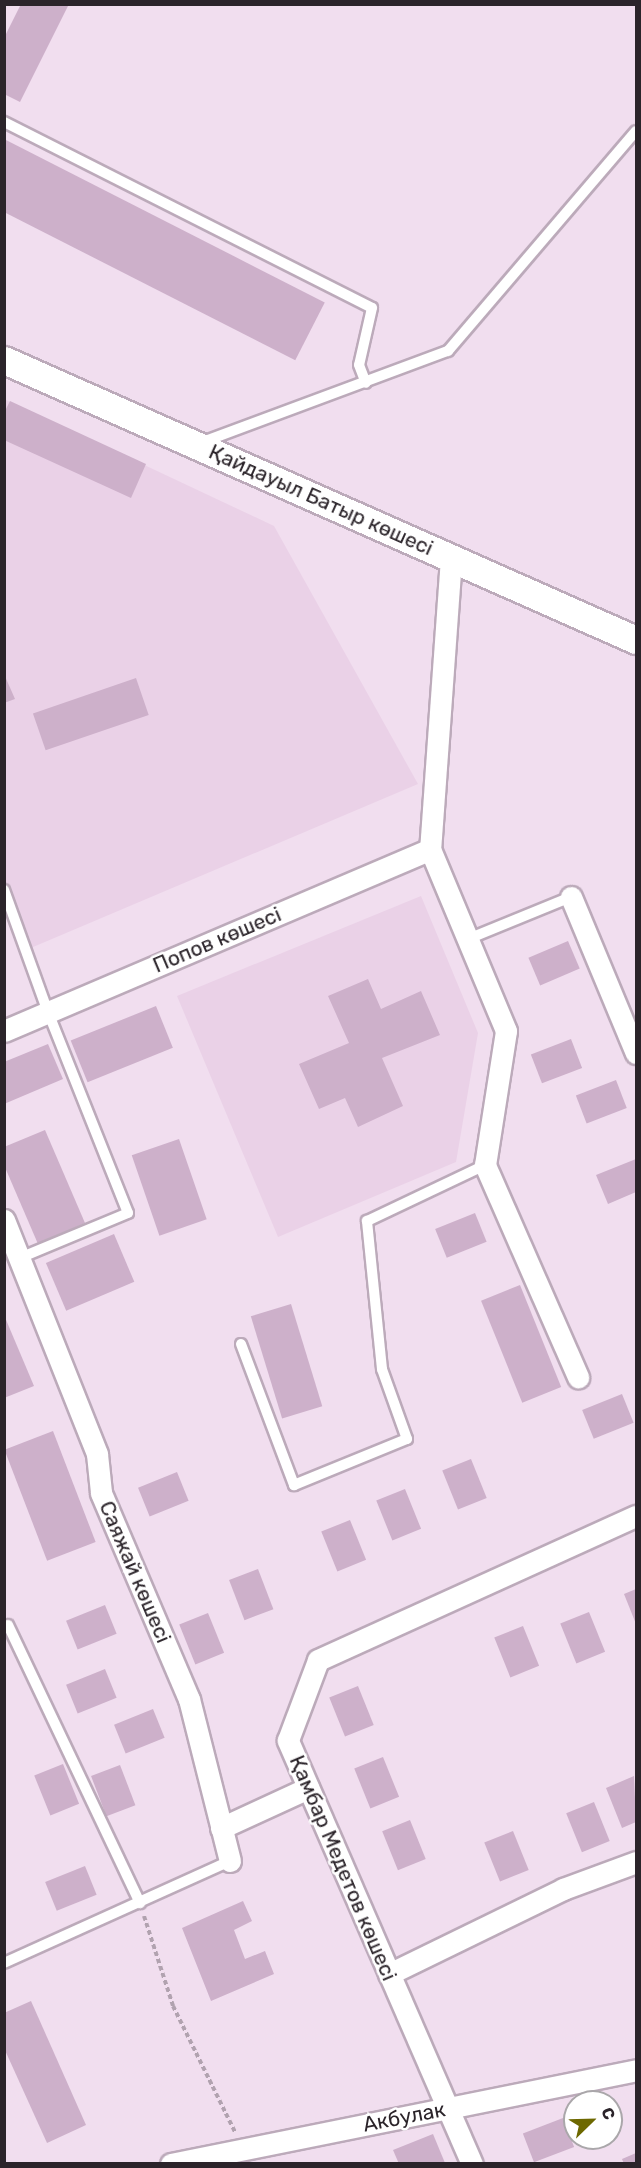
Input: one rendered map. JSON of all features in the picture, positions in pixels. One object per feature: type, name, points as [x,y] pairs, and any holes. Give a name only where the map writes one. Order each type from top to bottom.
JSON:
[{"type":"street","name":"Қайдауыл Батыр көшесі","points":[[4,360],[636,640]]},
{"type":"street","points":[[451,558],[430,849],[506,1031],[484,1165],[578,1377]]},
{"type":"street","name":"Попов көшесі","points":[[4,1030],[430,849]]},
{"type":"street","points":[[571,897],[636,1053]]},
{"type":"street","name":"Саяжай көшесі","points":[[4,1220],[98,1454],[101,1493],[189,1700],[230,1862]]},
{"type":"street","name":"Қамбар Медетов көшесі","points":[[472,2163],[288,1740],[318,1660],[636,1516]]},
{"type":"street","points":[[221,1828],[309,1788]]},
{"type":"street","points":[[389,1974],[563,1888],[636,1862]]},
{"type":"street","name":"Акбулак","points":[[171,2163],[636,2070]]},
{"type":"lane","points":[[4,122],[372,308],[359,365],[366,383]]},
{"type":"lane","points":[[195,444],[448,351],[636,131]]},
{"type":"lane","points":[[4,890],[9,913],[128,1213],[20,1258]]},
{"type":"lane","points":[[468,939],[571,897]]},
{"type":"lane","points":[[241,1344],[294,1485],[407,1440],[382,1369],[367,1221],[484,1165]]},
{"type":"lane","points":[[8,1625],[140,1903]]},
{"type":"lane","points":[[4,1963],[230,1862]]},
{"type":"path","points":[[140,1903],[173,2006],[243,2149]]},
{"type":"shaded area","points":[[4,399],[274,526],[418,784],[26,950],[4,890]]},
{"type":"shaded area","points":[[421,896],[478,1033],[456,1162],[278,1237],[177,996]]},
{"type":"building","points":[[21,4],[69,4],[20,102],[4,94],[4,38]]},
{"type":"building","points":[[4,139],[325,302],[295,360],[4,212]]},
{"type":"building","points":[[10,401],[146,464],[131,498],[4,440],[4,413]]},
{"type":"building","points":[[4,674],[15,699],[4,703]]},
{"type":"building","points":[[136,678],[149,715],[46,750],[33,713]]},
{"type":"building","points":[[568,941],[580,969],[540,985],[528,958]]},
{"type":"building","points":[[368,979],[381,1009],[421,991],[440,1035],[382,1058],[403,1106],[358,1127],[345,1098],[319,1109],[299,1064],[349,1043],[328,996]]},
{"type":"building","points":[[156,1006],[173,1048],[88,1082],[71,1040]]},
{"type":"building","points":[[571,1039],[582,1068],[542,1083],[531,1054]]},
{"type":"building","points":[[48,1044],[63,1079],[4,1104],[4,1062]]},
{"type":"building","points":[[616,1080],[627,1108],[587,1123],[576,1095]]},
{"type":"building","points":[[45,1130],[85,1223],[38,1244],[4,1165],[4,1147]]},
{"type":"building","points":[[179,1139],[207,1219],[159,1236],[132,1155]]},
{"type":"building","points":[[636,1159],[636,1192],[608,1204],[596,1175]]},
{"type":"building","points":[[475,1213],[487,1242],[447,1258],[435,1229]]},
{"type":"building","points":[[114,1234],[134,1282],[66,1311],[46,1263]]},
{"type":"building","points":[[520,1285],[561,1387],[522,1403],[481,1301]]},
{"type":"building","points":[[291,1304],[322,1406],[282,1419],[251,1316]]},
{"type":"building","points":[[4,1315],[34,1386],[4,1398]]},
{"type":"building","points":[[622,1394],[634,1423],[594,1439],[582,1410]]},
{"type":"building","points":[[53,1431],[96,1542],[47,1561],[4,1450]]},
{"type":"building","points":[[471,1459],[487,1498],[458,1510],[442,1471]]},
{"type":"building","points":[[177,1472],[189,1501],[150,1516],[138,1488]]},
{"type":"building","points":[[405,1489],[421,1529],[392,1540],[376,1501]]},
{"type":"building","points":[[350,1520],[366,1560],[337,1571],[321,1532]]},
{"type":"building","points":[[258,1569],[273,1609],[244,1620],[229,1580]]},
{"type":"building","points":[[636,1589],[636,1624],[624,1594]]},
{"type":"building","points":[[105,1605],[117,1634],[78,1649],[66,1621]]},
{"type":"building","points":[[589,1612],[605,1652],[576,1663],[560,1624]]},
{"type":"building","points":[[208,1613],[224,1653],[195,1664],[179,1625]]},
{"type":"building","points":[[523,1626],[539,1666],[510,1677],[494,1638]]},
{"type":"building","points":[[105,1669],[117,1698],[78,1713],[66,1685]]},
{"type":"building","points":[[358,1686],[374,1725],[345,1737],[329,1698]]},
{"type":"building","points":[[153,1709],[165,1738],[126,1753],[114,1725]]},
{"type":"building","points":[[383,1757],[399,1797],[370,1808],[354,1769]]},
{"type":"building","points":[[63,1764],[79,1804],[50,1815],[34,1776]]},
{"type":"building","points":[[120,1765],[135,1805],[106,1816],[91,1776]]},
{"type":"building","points":[[634,1776],[636,1822],[622,1828],[606,1788]]},
{"type":"building","points":[[594,1802],[610,1841],[582,1852],[566,1813]]},
{"type":"building","points":[[410,1820],[426,1859],[398,1870],[382,1831]]},
{"type":"building","points":[[513,1831],[529,1870],[500,1882],[484,1843]]},
{"type":"building","points":[[85,1866],[97,1895],[57,1911],[45,1882]]},
{"type":"building","points":[[243,1901],[252,1921],[234,1930],[245,1959],[265,1951],[274,1974],[211,2001],[182,1928]]},
{"type":"building","points":[[31,2001],[86,2125],[47,2143],[4,2048],[4,2013]]},
{"type":"building","points":[[563,2118],[563,2150],[566,2150],[534,2162],[523,2133]]},
{"type":"building","points":[[433,2134],[445,2163],[399,2164],[393,2150]]},
{"type":"building","points":[[636,2153],[636,2164],[624,2164],[622,2159]]}]
